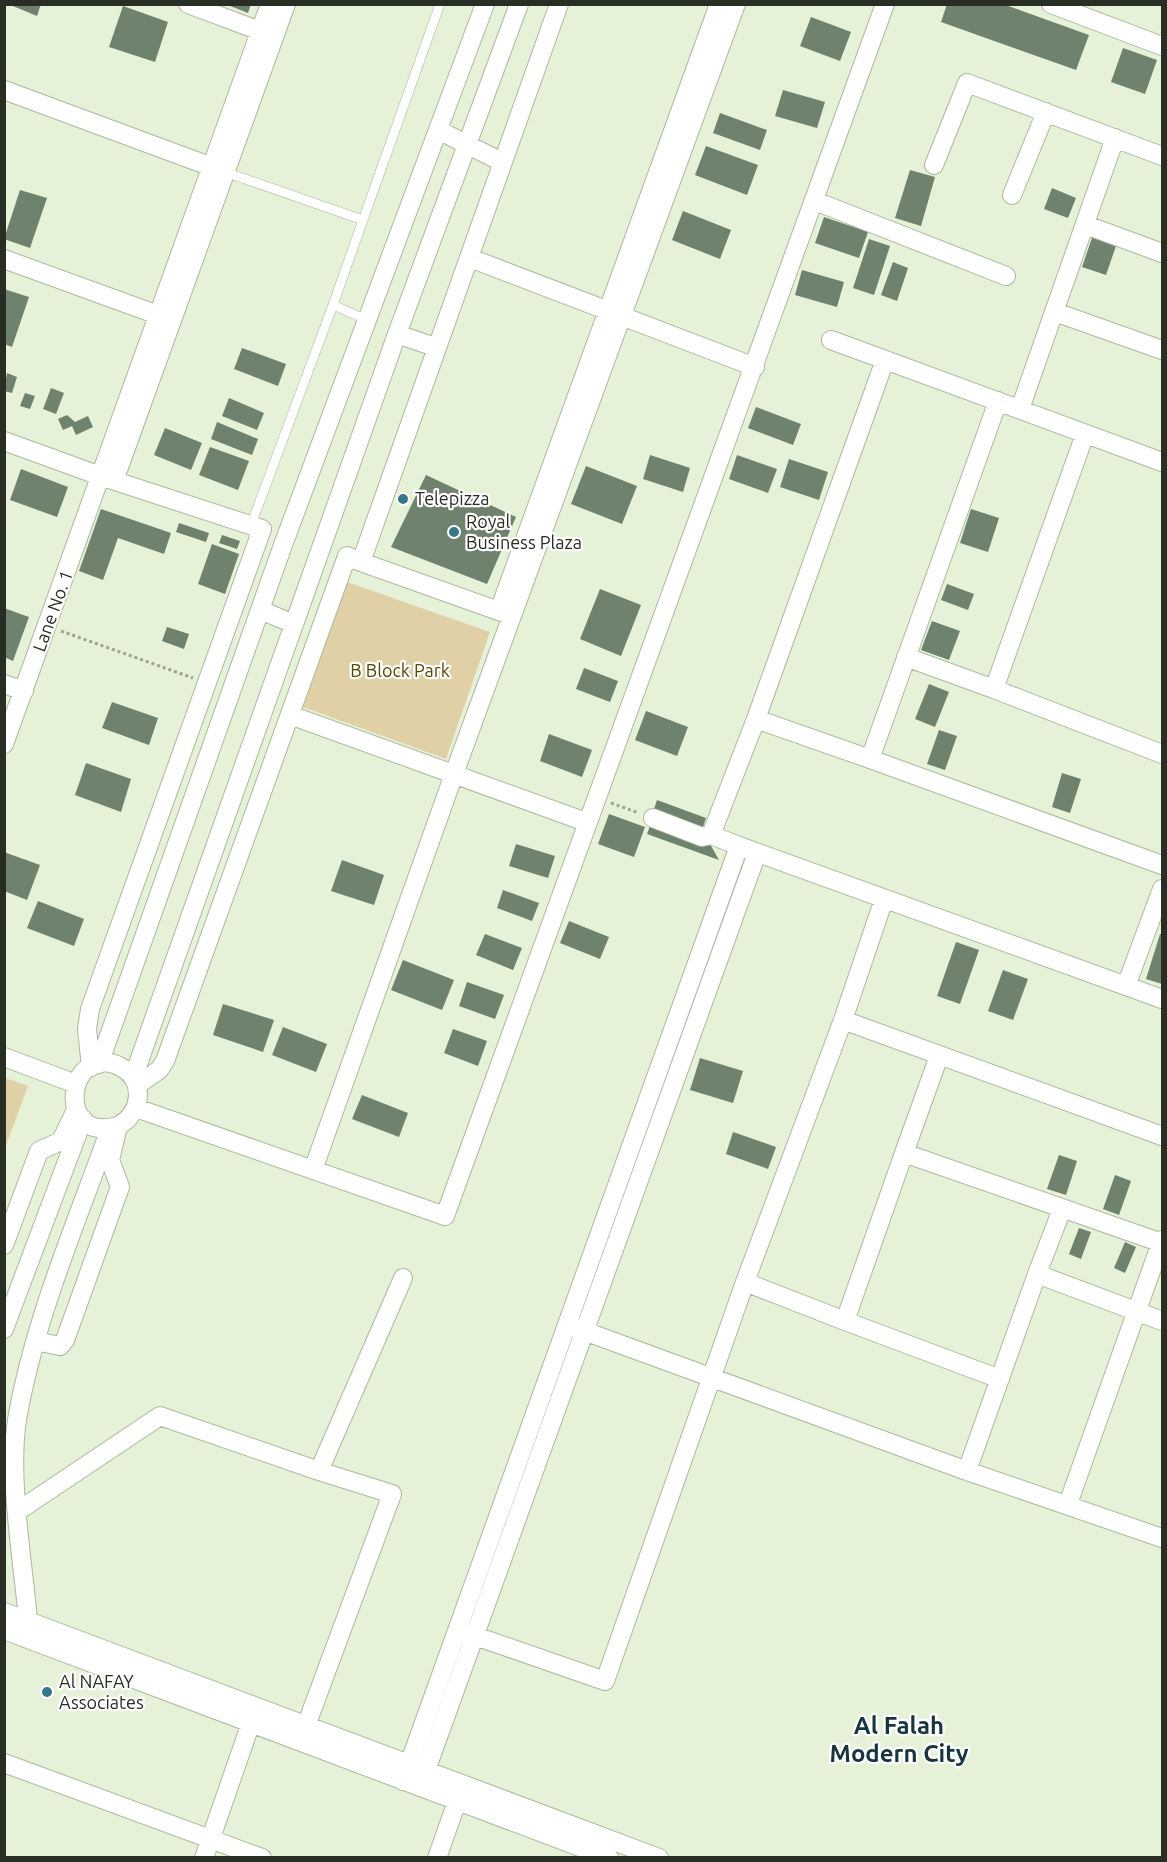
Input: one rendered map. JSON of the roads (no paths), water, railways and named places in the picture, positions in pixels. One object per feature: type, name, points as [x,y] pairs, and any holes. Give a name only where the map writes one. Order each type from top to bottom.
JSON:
[{"type":"street","points":[[188,4],[260,31]]},
{"type":"street","points":[[103,477],[118,470],[270,4]]},
{"type":"street","points":[[218,169],[286,4]]},
{"type":"street","points":[[485,4],[440,131],[367,320],[260,610],[95,1066],[76,1084],[74,1101],[79,1114],[100,1128],[114,1128],[126,1122],[136,1108],[139,1097],[135,1081],[397,334],[469,145],[519,4]]},
{"type":"street","points":[[361,562],[435,347],[470,258],[559,4]]},
{"type":"street","points":[[615,314],[719,4]]},
{"type":"street","points":[[313,1170],[454,774],[505,613],[615,314],[736,4]]},
{"type":"street","points":[[136,1108],[445,1215],[885,4]]},
{"type":"street","points":[[1051,4],[1162,46]]},
{"type":"street","points":[[934,165],[967,83],[1162,156]]},
{"type":"street","points":[[4,90],[218,169]]},
{"type":"street","points":[[1012,195],[1046,112]]},
{"type":"street","points":[[440,131],[502,162]]},
{"type":"street","points":[[1020,409],[1115,138]]},
{"type":"street","name":"Lane No. 1","points":[[4,744],[103,477],[104,462],[158,315],[218,169]]},
{"type":"street","points":[[815,201],[1006,276]]},
{"type":"street","points":[[1086,225],[1162,253]]},
{"type":"street","points":[[470,258],[755,366]]},
{"type":"street","points":[[4,259],[158,315]]},
{"type":"street","points":[[1055,312],[1162,350]]},
{"type":"street","points":[[397,334],[435,347]]},
{"type":"street","points":[[831,340],[1162,462]]},
{"type":"street","points":[[711,835],[756,719],[885,360]]},
{"type":"street","points":[[870,759],[998,401]]},
{"type":"street","points":[[994,689],[1085,434]]},
{"type":"street","points":[[4,441],[103,477],[257,527],[207,683],[90,1009],[87,1029],[95,1066]]},
{"type":"street","points":[[135,1081],[159,1070],[165,1061],[347,556],[505,613]]},
{"type":"street","points":[[260,610],[294,624]]},
{"type":"street","points":[[906,657],[1162,754]]},
{"type":"street","points":[[4,684],[24,691]]},
{"type":"street","points":[[290,715],[586,822]]},
{"type":"street","points":[[756,719],[1162,865]]},
{"type":"street","points":[[653,818],[702,837],[711,835],[1162,999]]},
{"type":"street","points":[[403,1781],[740,846]]},
{"type":"street","points":[[420,1787],[757,853]]},
{"type":"street","points":[[1126,986],[1162,889]]},
{"type":"street","points":[[458,1630],[605,1681],[745,1282],[843,1020],[884,898]]},
{"type":"street","points":[[843,1020],[1162,1136]]},
{"type":"street","points":[[845,1321],[939,1056]]},
{"type":"street","points":[[4,1057],[76,1084]]},
{"type":"street","points":[[95,1066],[118,1066],[135,1081]]},
{"type":"street","points":[[4,1245],[39,1151],[61,1141],[79,1114]]},
{"type":"street","points":[[4,1329],[79,1114]]},
{"type":"street","points":[[36,1341],[60,1346],[65,1340],[120,1187],[110,1160],[114,1128]]},
{"type":"street","points":[[26,1629],[15,1448],[17,1421],[36,1341],[114,1128]]},
{"type":"street","points":[[904,1153],[1162,1242],[1068,1504]]},
{"type":"street","points":[[967,1470],[1062,1209]]},
{"type":"street","points":[[1037,1274],[1162,1321]]},
{"type":"street","points":[[319,1471],[403,1278]]},
{"type":"street","points":[[745,1282],[1000,1379]]},
{"type":"street","points":[[566,1325],[1162,1538]]},
{"type":"street","points":[[18,1510],[160,1416],[392,1494],[306,1726]]},
{"type":"street","points":[[4,1612],[26,1629],[250,1725],[609,1857]]},
{"type":"street","points":[[4,1630],[26,1629],[257,1707],[659,1857]]},
{"type":"street","points":[[204,1857],[257,1707]]},
{"type":"street","points":[[4,1763],[262,1857]]},
{"type":"street","points":[[437,1857],[463,1782]]},
{"type":"lane","points":[[257,527],[440,4]]},
{"type":"lane","points":[[218,169],[363,220]]},
{"type":"lane","points":[[333,305],[367,320]]},
{"type":"place","name":"Telepizza","points":[[403,499]]},
{"type":"place","name":"Royal Business Plaza","points":[[454,532]]},
{"type":"place","name":"Al NAFAY Associates","points":[[47,1692]]},
{"type":"district","name":"Al Falah Modern City","points":[[899,1740]]},
{"type":"park label","name":"B Block Park","points":[[400,671]]}]
